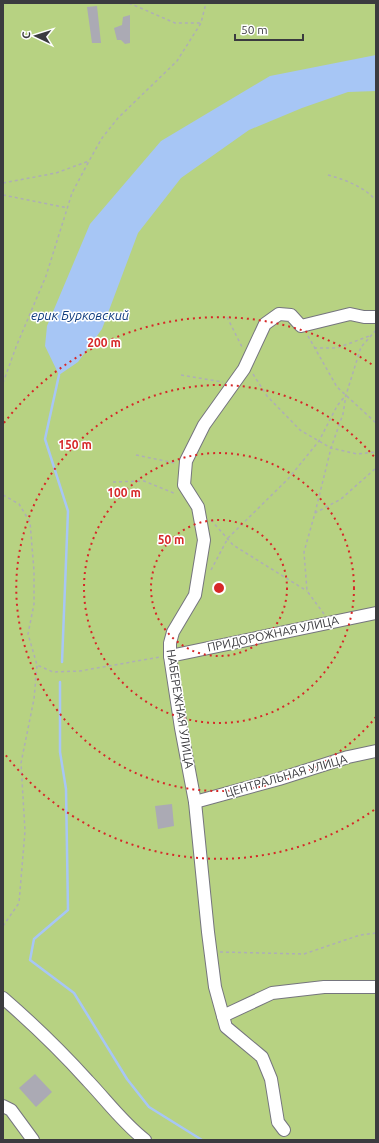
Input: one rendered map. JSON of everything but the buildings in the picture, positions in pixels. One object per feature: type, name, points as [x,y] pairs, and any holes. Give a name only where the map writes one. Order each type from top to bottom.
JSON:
[{"type":"street","name":"НАБЕРЕЖНАЯ УЛИЦА","points":[[284,1130],[278,1122],[271,1079],[262,1057],[226,1027],[215,986],[210,951],[196,802],[181,728],[170,656],[170,643],[173,632],[195,595],[204,540],[198,507],[184,485],[186,461],[204,425],[232,383],[244,369],[265,324],[279,314],[291,315],[302,326]]},
{"type":"street","points":[[302,326],[350,314],[364,317],[376,317]]},
{"type":"street","name":"ПРИДОРОЖНАЯ УЛИЦА","points":[[170,656],[376,612]]},
{"type":"street","name":"ЦЕНТРАЛЬНАЯ УЛИЦА","points":[[196,802],[279,779],[348,757],[376,751]]},
{"type":"street","points":[[223,1016],[272,993],[324,987],[376,987]]},
{"type":"street","points":[[3,998],[47,1038],[89,1082],[129,1128],[145,1140]]},
{"type":"street","points":[[3,1106],[11,1110],[33,1140]]},
{"type":"path","points":[[129,3],[175,23],[201,23]]},
{"type":"path","points":[[3,383],[16,347],[46,276],[72,193],[88,161],[102,138],[118,118],[177,61],[201,23],[206,3]]},
{"type":"path","points":[[3,183],[56,173],[88,161]]},
{"type":"path","points":[[328,175],[349,181],[368,192],[376,200]]},
{"type":"path","points":[[3,195],[68,208]]},
{"type":"path","points":[[227,317],[248,358],[252,372],[267,396],[300,430],[331,448],[357,454],[376,452]]},
{"type":"path","points":[[302,326],[338,387],[376,423]]},
{"type":"path","points":[[329,622],[307,591],[304,552],[331,448],[342,414],[346,394],[361,347],[376,330]]},
{"type":"path","points":[[314,348],[337,348],[372,335]]},
{"type":"path","points":[[181,375],[232,383]]},
{"type":"path","points":[[210,572],[228,538],[288,479],[319,441],[337,406],[346,394]]},
{"type":"path","points":[[136,454],[176,464]]},
{"type":"path","points":[[315,513],[340,499],[376,468]]},
{"type":"path","points":[[3,495],[19,504],[30,522],[34,572],[34,604],[28,634],[37,665],[34,699],[21,763],[25,831],[19,903],[3,926]]},
{"type":"path","points":[[37,665],[53,672],[80,671],[170,656]]},
{"type":"path","points":[[210,951],[304,954],[360,935],[376,933]]},
{"type":"green space","points":[[3,3],[376,3],[376,1140],[3,1140]]},
{"type":"water","name":"ерик Бурковский","points":[[376,55],[376,91],[348,92],[302,108],[249,130],[181,178],[138,233],[102,329],[78,362],[59,375],[45,346],[47,326],[90,224],[161,141],[270,76]]},
{"type":"waterway","points":[[59,375],[45,439],[68,511],[62,662]]},
{"type":"waterway","points":[[60,682],[60,752],[66,789],[68,910],[34,939],[30,960],[74,993],[127,1079],[149,1107],[202,1140]]}]
